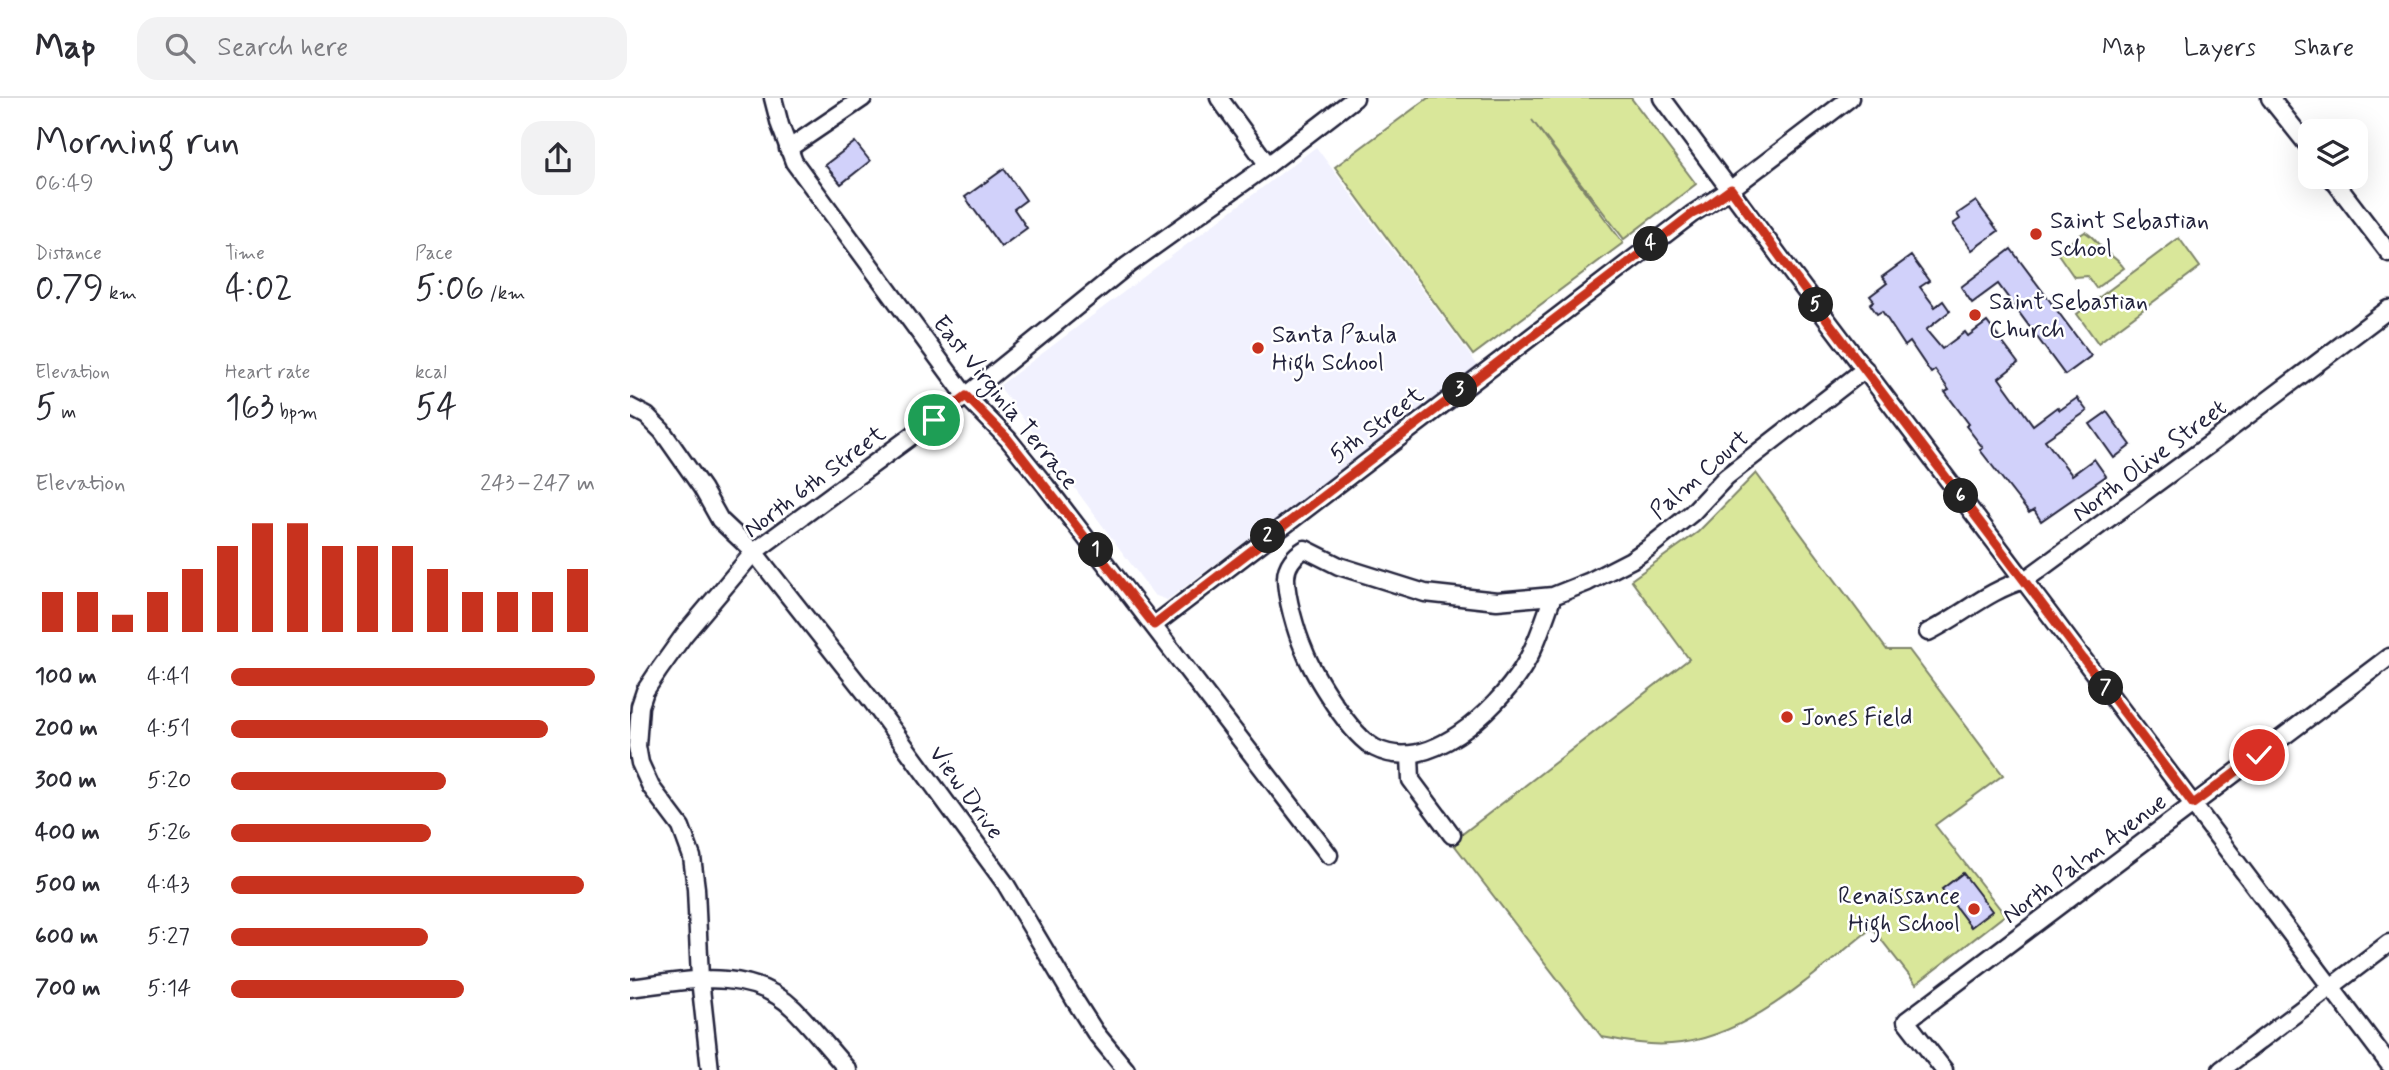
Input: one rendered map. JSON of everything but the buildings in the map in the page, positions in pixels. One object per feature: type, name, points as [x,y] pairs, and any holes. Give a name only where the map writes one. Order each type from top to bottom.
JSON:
[{"type":"street","name":"East Virginia Terrace","points":[[773,98],[794,162],[966,396],[1008,439],[1329,855]]},
{"type":"street","points":[[788,149],[863,98]]},
{"type":"street","points":[[1219,98],[1268,165]]},
{"type":"street","name":"North 6th Street","points":[[710,1070],[700,979],[692,857],[681,827],[645,775],[638,746],[638,718],[645,691],[684,635],[754,552],[966,396],[1128,265],[1268,165],[1355,98]]},
{"type":"street","points":[[1662,98],[2389,1064]]},
{"type":"street","name":"5th Street","points":[[1154,625],[1692,214],[1731,189],[1850,98]]},
{"type":"street","points":[[2270,98],[2298,133]]},
{"type":"street","points":[[2340,189],[2389,253]]},
{"type":"street","name":"North Olive Street","points":[[1928,632],[1949,622],[2005,585],[2025,580],[2389,309]]},
{"type":"street","name":"Palm Court","points":[[1410,755],[1391,754],[1375,748],[1360,737],[1335,705],[1303,649],[1295,622],[1286,576],[1293,556],[1305,549],[1339,566],[1388,583],[1449,597],[1497,601],[1553,596],[1588,582],[1647,549],[1692,513],[1726,477],[1865,369]]},
{"type":"street","name":"View Drive","points":[[630,407],[647,416],[662,431],[702,488],[720,520],[754,552],[871,700],[1005,883],[1095,1032],[1126,1070]]},
{"type":"street","points":[[1452,835],[1411,779],[1410,755],[1424,752],[1455,735],[1490,709],[1523,668],[1553,596]]},
{"type":"street","name":"North Palm Avenue","points":[[1944,1070],[1906,1021],[2389,657]]},
{"type":"street","points":[[2221,1070],[2389,943]]},
{"type":"street","points":[[630,988],[700,979],[743,981],[775,995],[792,1008],[848,1070]]},
{"type":"shaded area","points":[[1316,147],[1479,367],[1167,600],[1154,595],[999,386]]},
{"type":"green space","points":[[1428,98],[1631,98],[1696,184],[1624,239],[1532,120],[1623,243],[1473,355],[1335,167]]},
{"type":"green space","points":[[2085,232],[2124,268],[2096,288],[2087,276],[2074,277],[2058,254]]},
{"type":"green space","points":[[2179,238],[2200,267],[2098,343],[2077,314]]},
{"type":"green space","name":"Jones Field","points":[[1756,473],[1887,650],[1909,650],[2003,775],[1935,825],[2005,915],[1916,984],[1872,928],[1779,1001],[1727,1030],[1700,1039],[1671,1044],[1645,1044],[1602,1037],[1452,842],[1689,659],[1631,580],[1698,532]]},
{"type":"place","name":"Saint Sebastian School","points":[[2036,234]]},
{"type":"place","name":"Saint Sebastian Church","points":[[1975,315]]},
{"type":"place","name":"Santa Paula High School","points":[[1258,348]]},
{"type":"place","name":"Jones Field","points":[[1787,717]]},
{"type":"place","name":"Renaissance High School","points":[[1974,909]]},
{"type":"route","points":[[934,420],[966,396],[1008,439],[1154,625],[1280,526],[1692,214],[1731,189],[2193,804],[2259,755]]}]
